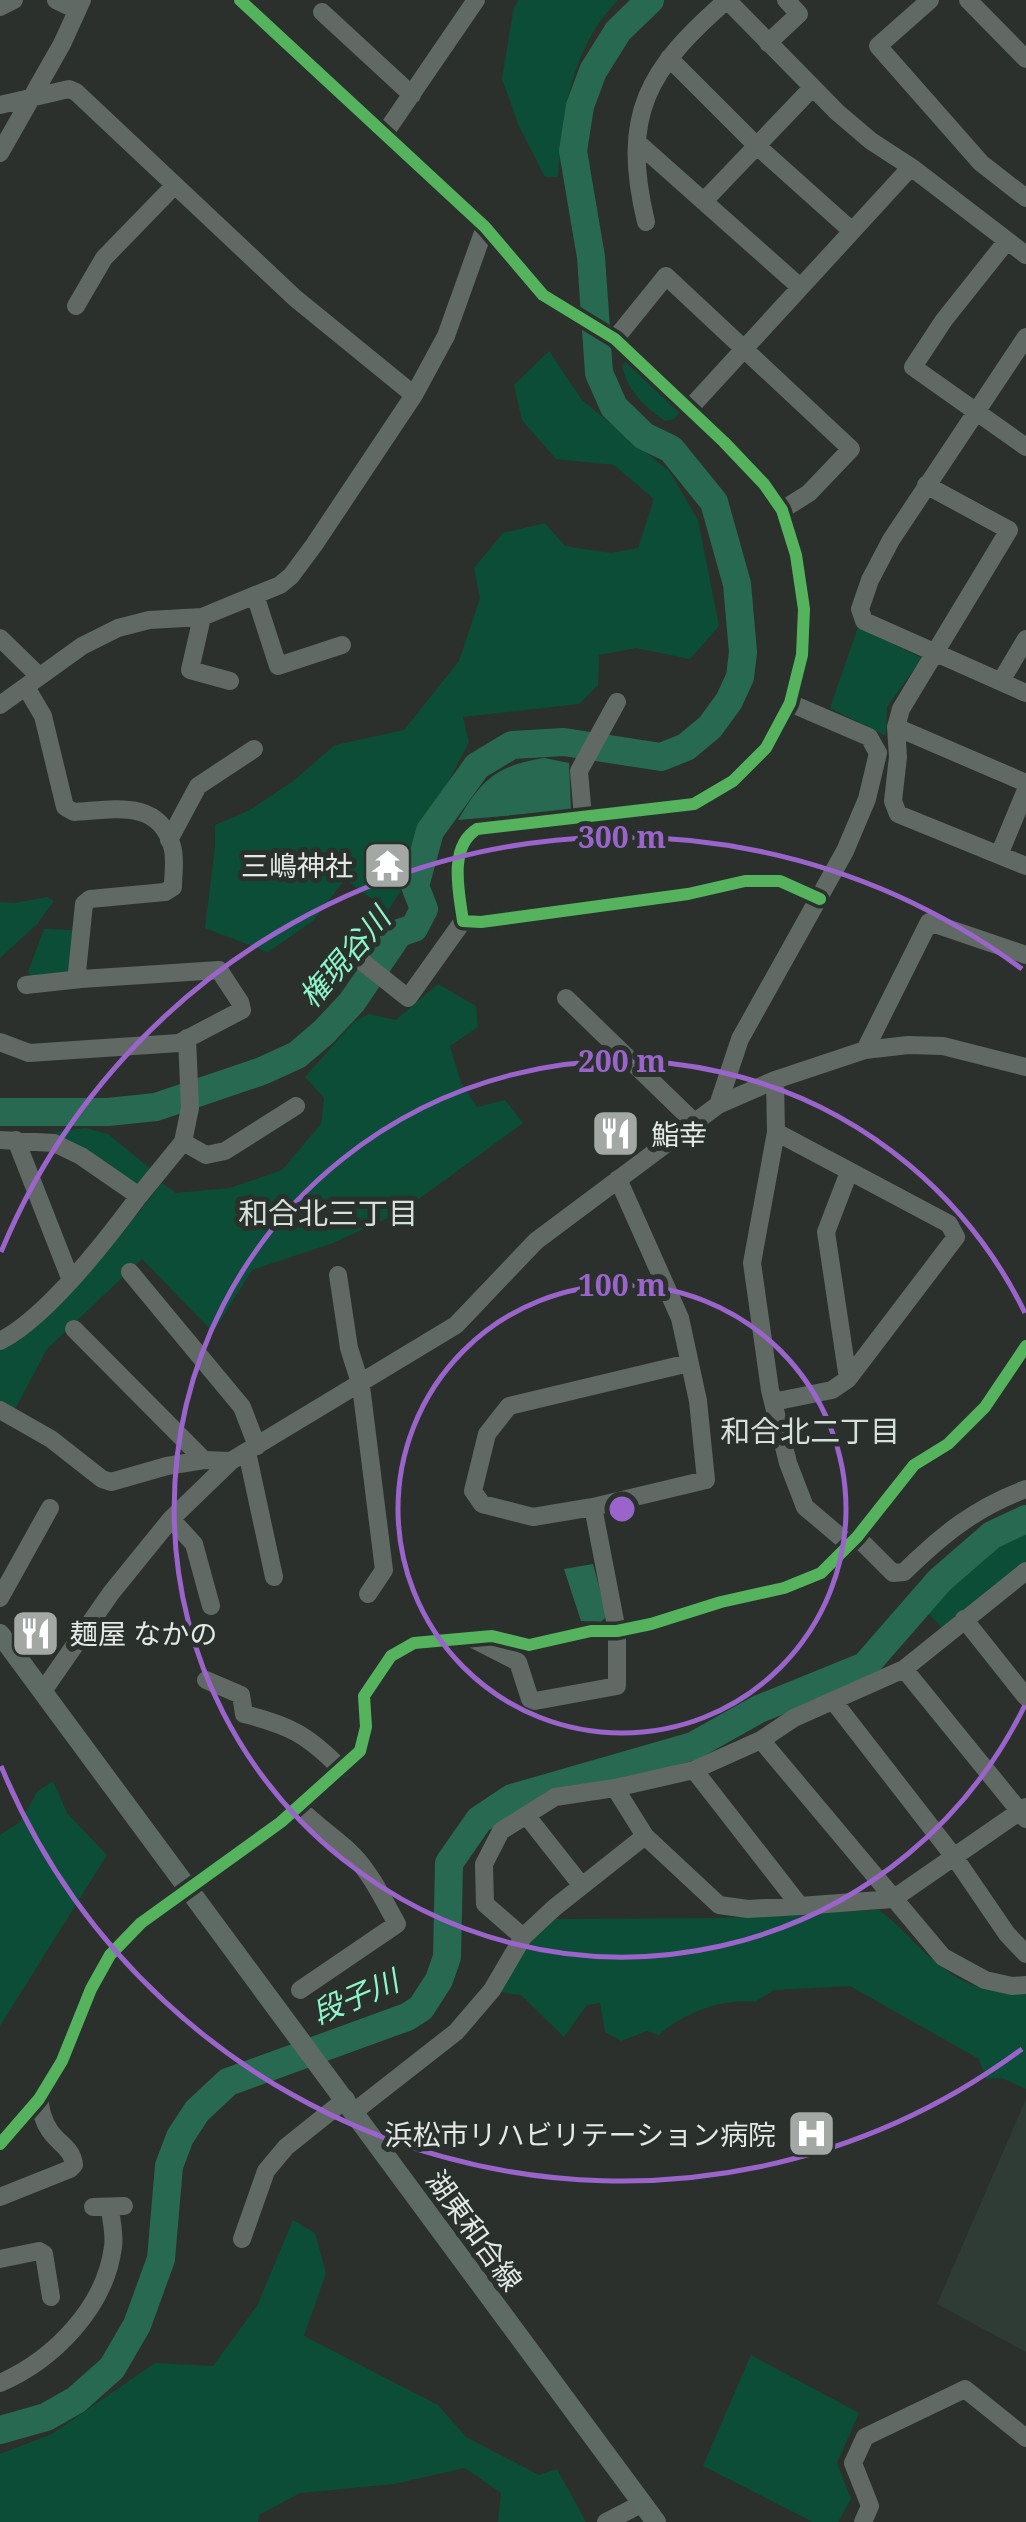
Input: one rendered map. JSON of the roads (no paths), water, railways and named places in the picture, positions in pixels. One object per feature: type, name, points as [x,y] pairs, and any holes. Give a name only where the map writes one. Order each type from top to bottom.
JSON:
[{"type":"main road","name":"湖東和合線","points":[[2,1642],[43,1691],[656,2522]]},
{"type":"street","points":[[0,7],[14,0]]},
{"type":"street","points":[[0,153],[80,5],[56,0]]},
{"type":"street","points":[[240,0],[485,227],[543,295],[610,336],[764,484],[782,510],[796,555],[804,608],[802,655],[790,703],[766,748],[733,781],[694,804],[477,829],[467,835],[460,851],[458,886],[464,922],[408,998],[359,959]]},
{"type":"street","points":[[385,132],[476,0]]},
{"type":"street","points":[[646,222],[638,190],[638,126],[650,85],[685,37],[727,0],[871,142],[911,167],[1026,255]]},
{"type":"street","points":[[768,43],[798,14],[786,0]]},
{"type":"street","points":[[930,0],[878,46],[981,163],[1026,198]]},
{"type":"street","points":[[968,0],[1026,59]]},
{"type":"street","points":[[322,12],[412,95]]},
{"type":"street","points":[[668,58],[757,146],[852,231]]},
{"type":"street","points":[[704,201],[812,88]]},
{"type":"street","points":[[0,105],[69,89],[76,92],[295,298],[414,395]]},
{"type":"street","points":[[638,143],[800,286]]},
{"type":"street","points":[[689,409],[911,167]]},
{"type":"street","points":[[76,306],[104,258],[173,187]]},
{"type":"street","points":[[0,705],[82,646],[118,628],[149,620],[202,617],[292,576],[358,484],[414,395],[446,336],[485,227]]},
{"type":"street","points":[[1006,242],[913,366],[1026,447]]},
{"type":"street","points":[[610,336],[666,276],[851,449],[810,493],[782,510]]},
{"type":"street","points":[[1026,337],[926,485],[877,566],[860,609],[864,621],[1026,693]]},
{"type":"street","points":[[926,485],[1009,530],[901,710],[896,726],[898,757],[893,801],[898,814],[1026,866]]},
{"type":"street","points":[[255,594],[278,666],[342,645]]},
{"type":"street","points":[[202,617],[190,670],[230,681]]},
{"type":"street","points":[[0,638],[32,682],[65,807],[74,812],[138,808],[158,823],[173,847],[173,887],[165,892],[90,899],[84,904],[76,972],[81,979]]},
{"type":"street","points":[[1001,681],[1026,639]]},
{"type":"street","points":[[583,817],[578,772],[616,702]]},
{"type":"street","points":[[718,1106],[740,1039],[820,899],[866,799],[878,753],[869,737],[790,703]]},
{"type":"street","points":[[896,726],[1026,786],[999,855]]},
{"type":"street","points":[[169,840],[198,786],[254,749]]},
{"type":"street","points":[[464,922],[688,894],[746,881],[780,881],[820,899]]},
{"type":"street","points":[[865,1050],[929,922],[1026,956]]},
{"type":"street","points":[[0,1042],[29,1052],[179,1042],[242,1010],[218,970],[26,985]]},
{"type":"street","points":[[566,998],[694,1122]]},
{"type":"street","points":[[1,1338],[19,1332],[108,1238],[183,1142],[190,1108],[187,1038]]},
{"type":"street","points":[[43,1691],[111,1592],[171,1519],[245,1453],[456,1326],[536,1241],[718,1106],[775,1080],[865,1050],[943,1046],[1026,1067]]},
{"type":"street","points":[[775,1080],[776,1132],[752,1263],[772,1402],[788,1463],[805,1507],[893,1573],[904,1572],[961,1520],[1026,1488]]},
{"type":"street","points":[[183,1142],[206,1154],[225,1151],[296,1106]]},
{"type":"street","points":[[772,1402],[832,1390],[848,1379],[956,1237],[949,1224],[776,1132]]},
{"type":"street","points":[[70,1278],[8,1140],[54,1142],[139,1196]]},
{"type":"street","points":[[848,1379],[826,1232],[849,1172]]},
{"type":"street","points":[[618,1179],[680,1318],[698,1401],[706,1480],[533,1517],[482,1504],[473,1491],[487,1434],[509,1406],[689,1364]]},
{"type":"street","points":[[130,1272],[242,1408],[245,1453],[274,1577]]},
{"type":"street","points":[[338,1275],[349,1348],[361,1386],[384,1570],[368,1594]]},
{"type":"street","points":[[74,1329],[204,1460]]},
{"type":"street","points":[[0,2144],[40,2099],[62,2061],[91,1989],[110,1955],[141,1922],[298,1807],[360,1751],[366,1727],[364,1696],[391,1656],[414,1643],[492,1636],[529,1644],[591,1631],[617,1631],[784,1588],[820,1572],[853,1541],[914,1465],[948,1444],[985,1407],[1026,1346]]},
{"type":"street","points":[[0,1410],[51,1438],[111,1482],[168,1466],[245,1453]]},
{"type":"street","points":[[472,1638],[518,1662],[534,1701],[618,1686],[617,1631],[593,1507]]},
{"type":"street","points":[[0,1598],[50,1508]]},
{"type":"street","points":[[171,1519],[194,1544],[211,1606]]},
{"type":"street","points":[[523,1937],[485,1904],[484,1864],[501,1831],[555,1797],[694,1770],[761,1740],[794,1718],[904,1669],[1024,1576]]},
{"type":"street","points":[[964,1620],[1026,1696]]},
{"type":"street","points":[[615,1788],[645,1836],[719,1906],[748,1909],[892,1899],[1024,1812],[904,1669]]},
{"type":"street","points":[[206,1680],[240,1695],[244,1714],[286,1724],[315,1742],[341,1768]]},
{"type":"street","points":[[834,1702],[1026,1954]]},
{"type":"street","points":[[761,1740],[943,1957],[986,1980],[1026,1985]]},
{"type":"street","points":[[694,1770],[800,1906]]},
{"type":"street","points":[[298,1807],[352,1854],[397,1924],[300,1990]]},
{"type":"street","points":[[526,1815],[582,1886]]},
{"type":"street","points":[[242,2239],[266,2170],[286,2147],[456,2032],[492,1990],[523,1937],[645,1836]]},
{"type":"street","points":[[0,2197],[74,2165],[72,2154],[43,2119],[40,2099]]},
{"type":"street","points":[[0,2383],[28,2371],[57,2349],[87,2310],[103,2281],[113,2246],[109,2207]]},
{"type":"street","points":[[0,2260],[38,2251],[44,2254],[51,2297]]},
{"type":"street","points":[[862,2522],[870,2506],[853,2463],[866,2437],[965,2389],[1026,2438]]},
{"type":"street","points":[[606,2522],[643,2503]]},
{"type":"waterway","name":"権現谷川","points":[[0,1112],[108,1112],[156,1107],[297,1055],[352,1002],[399,933],[414,928],[424,909],[415,886],[430,831],[477,766],[512,745],[564,742],[661,757],[686,747],[710,727],[729,701],[740,677],[743,652],[737,584],[714,502],[671,449],[644,436],[614,407],[599,373],[591,257],[573,151],[580,106],[593,71],[618,31],[650,0]]},
{"type":"waterway","name":"段子川","points":[[0,2430],[46,2417],[76,2400],[112,2368],[137,2325],[161,2259],[169,2166],[180,2137],[197,2111],[228,2082],[407,2017],[421,2008],[439,1980],[447,1957],[449,1863],[479,1820],[512,1798],[693,1746],[759,1709],[865,1666],[940,1580],[992,1535],[1026,1519]]},
{"type":"place","name":"三嶋神社","points":[[388,865]]},
{"type":"place","name":"鮨幸","points":[[616,1134]]},
{"type":"place","name":"麺屋 なかの","points":[[35,1633]]},
{"type":"place","name":"浜松市リハビリテーション病院","points":[[811,2134]]},
{"type":"district","name":"和合北三丁目","points":[[328,1212]]},
{"type":"district","name":"和合北二丁目","points":[[810,1430]]}]
